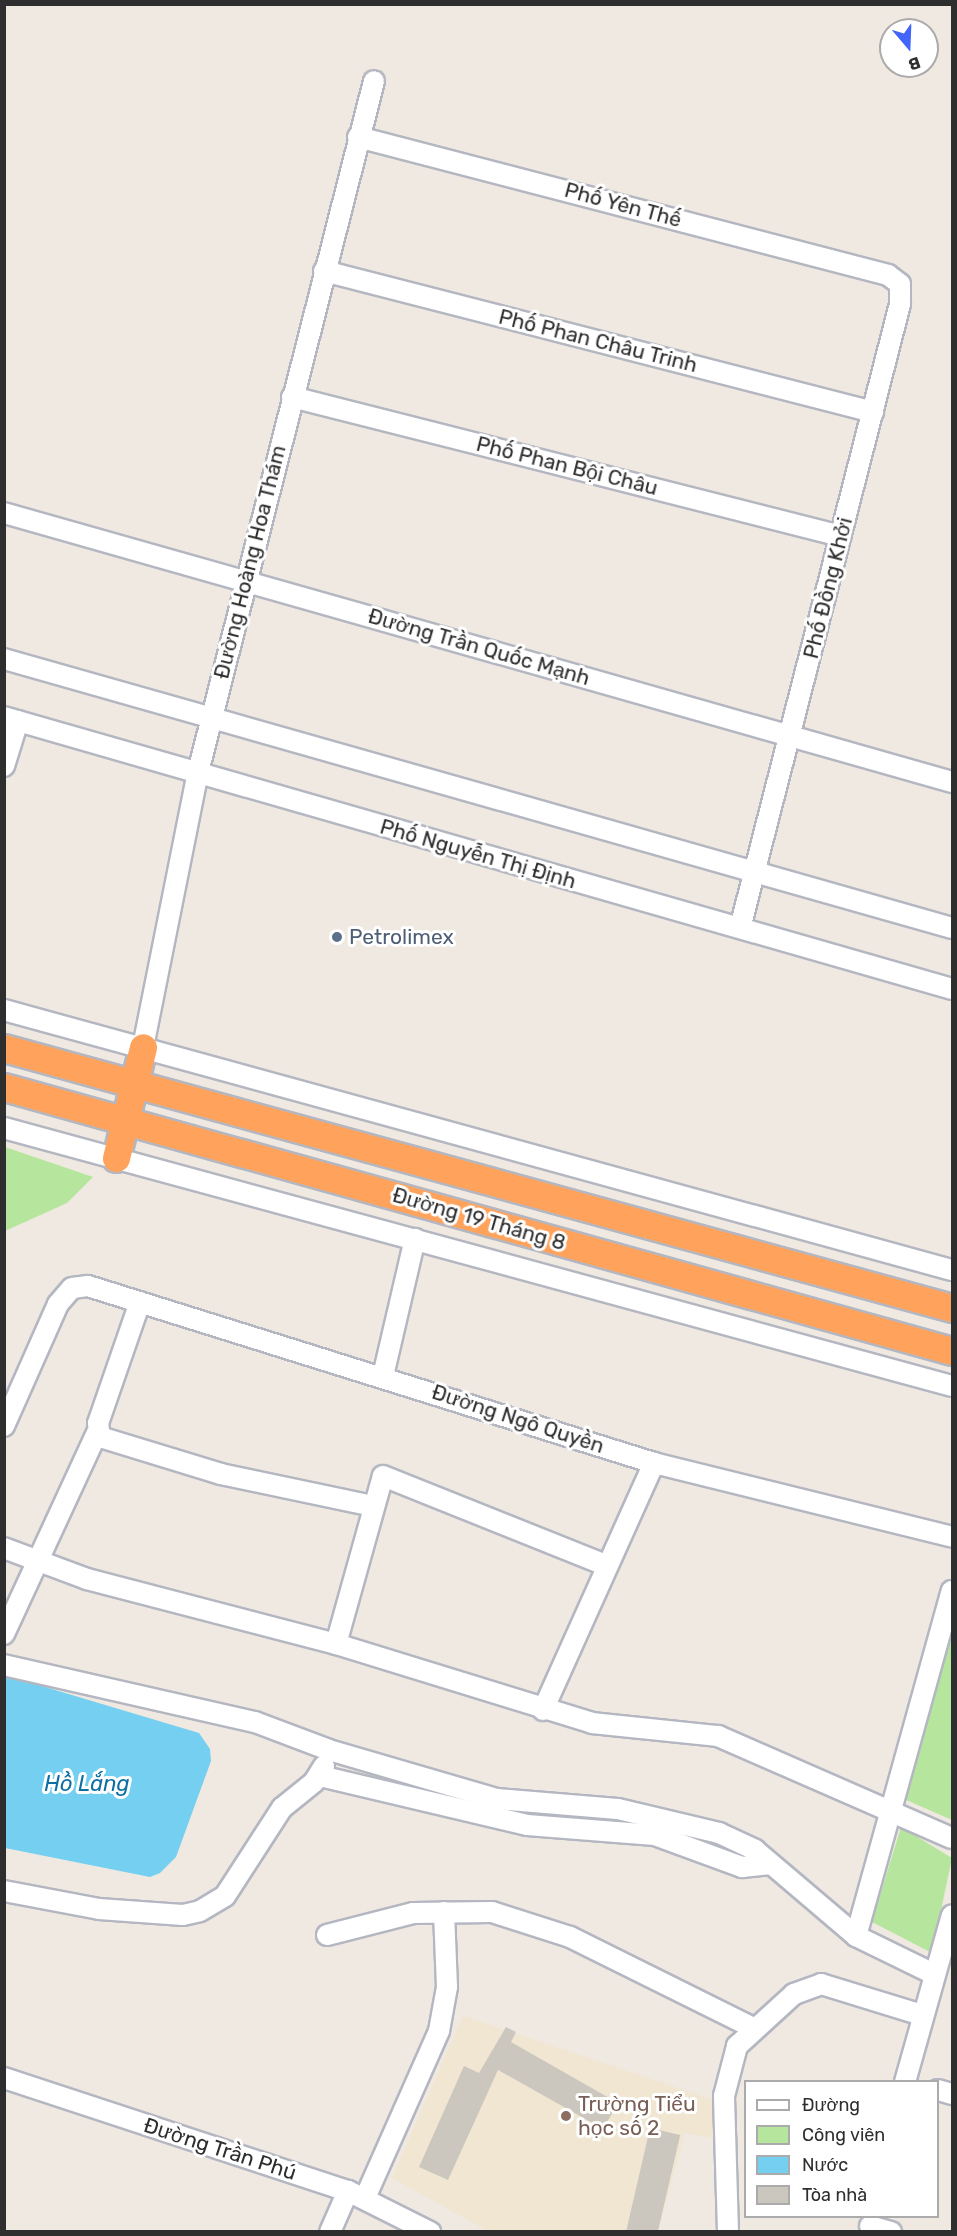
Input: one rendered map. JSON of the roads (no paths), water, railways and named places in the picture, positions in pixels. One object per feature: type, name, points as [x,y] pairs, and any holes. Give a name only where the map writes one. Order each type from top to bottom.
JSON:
[{"type":"highway","points":[[116,1158],[143,1047]]},
{"type":"highway","name":"Đường 19 Tháng 8","points":[[4,1048],[952,1308]]},
{"type":"highway","name":"Đường 19 Tháng 8","points":[[4,1087],[127,1118],[952,1351]]},
{"type":"street","name":"Đường Hoàng Hoa Thám","points":[[143,1047],[197,776],[243,580],[374,81]]},
{"type":"street","name":"Phố Yên Thế","points":[[358,137],[888,275],[900,284],[900,304]]},
{"type":"street","name":"Phố Phan Châu Trinh","points":[[324,271],[873,412]]},
{"type":"street","name":"Phố Đồng Khởi","points":[[740,928],[793,733],[900,304]]},
{"type":"street","name":"Phố Phan Bội Châu","points":[[292,397],[841,536]]},
{"type":"street","name":"Đường Trần Quốc Mạnh","points":[[4,513],[793,733],[952,782]]},
{"type":"street","points":[[4,659],[211,720],[952,928]]},
{"type":"street","points":[[4,766],[11,719]]},
{"type":"street","name":"Phố Nguyễn Thị Định","points":[[11,719],[197,776],[952,989]]},
{"type":"street","points":[[4,1010],[952,1270]]},
{"type":"street","name":"Đường 19 Tháng 8","points":[[4,1128],[952,1386]]},
{"type":"street","points":[[383,1376],[415,1239]]},
{"type":"street","name":"Đường Ngô Quyền","points":[[4,1426],[58,1304],[72,1288],[88,1286],[383,1376],[654,1463],[952,1537]]},
{"type":"street","points":[[4,1634],[41,1562],[72,1479],[97,1433],[140,1302]]},
{"type":"street","points":[[97,1433],[159,1458],[373,1506]]},
{"type":"street","points":[[543,1710],[606,1565],[654,1463]]},
{"type":"street","points":[[336,1644],[383,1476],[606,1565]]},
{"type":"street","points":[[4,1548],[137,1594],[336,1644],[543,1710],[592,1723],[718,1736],[952,1838]]},
{"type":"street","points":[[856,1936],[888,1811],[952,1591]]},
{"type":"street","points":[[4,1665],[255,1722],[329,1750],[497,1799],[618,1809],[693,1824],[738,1840],[771,1864],[856,1936],[934,1974]]},
{"type":"street","points":[[4,1891],[99,1909],[174,1915],[200,1911],[225,1896],[282,1808],[320,1776],[329,1750]]},
{"type":"street","points":[[320,1776],[527,1825],[655,1835],[742,1867],[771,1864]]},
{"type":"street","points":[[330,2232],[357,2194],[439,2031],[447,1987],[444,1912]]},
{"type":"street","points":[[327,1935],[385,1918],[444,1912],[492,1912],[543,1926],[753,2028]]},
{"type":"street","points":[[906,2080],[922,2014],[952,1916]]},
{"type":"street","points":[[728,2232],[726,2074],[737,2046],[753,2028],[794,1994],[820,1984],[922,2014]]},
{"type":"street","name":"Đường Trần Phú","points":[[4,2078],[357,2194],[430,2232]]},
{"type":"street","points":[[870,2225],[891,2232]]},
{"type":"water","name":"Hồ Lắng","points":[[5,1675],[199,1733],[210,1749],[211,1761],[176,1857],[160,1873],[150,1877],[5,1848]]},
{"type":"place","name":"Petrolimex","points":[[337,937]]},
{"type":"place","name":"Trường Tiểu học số 2","points":[[566,2116]]}]
